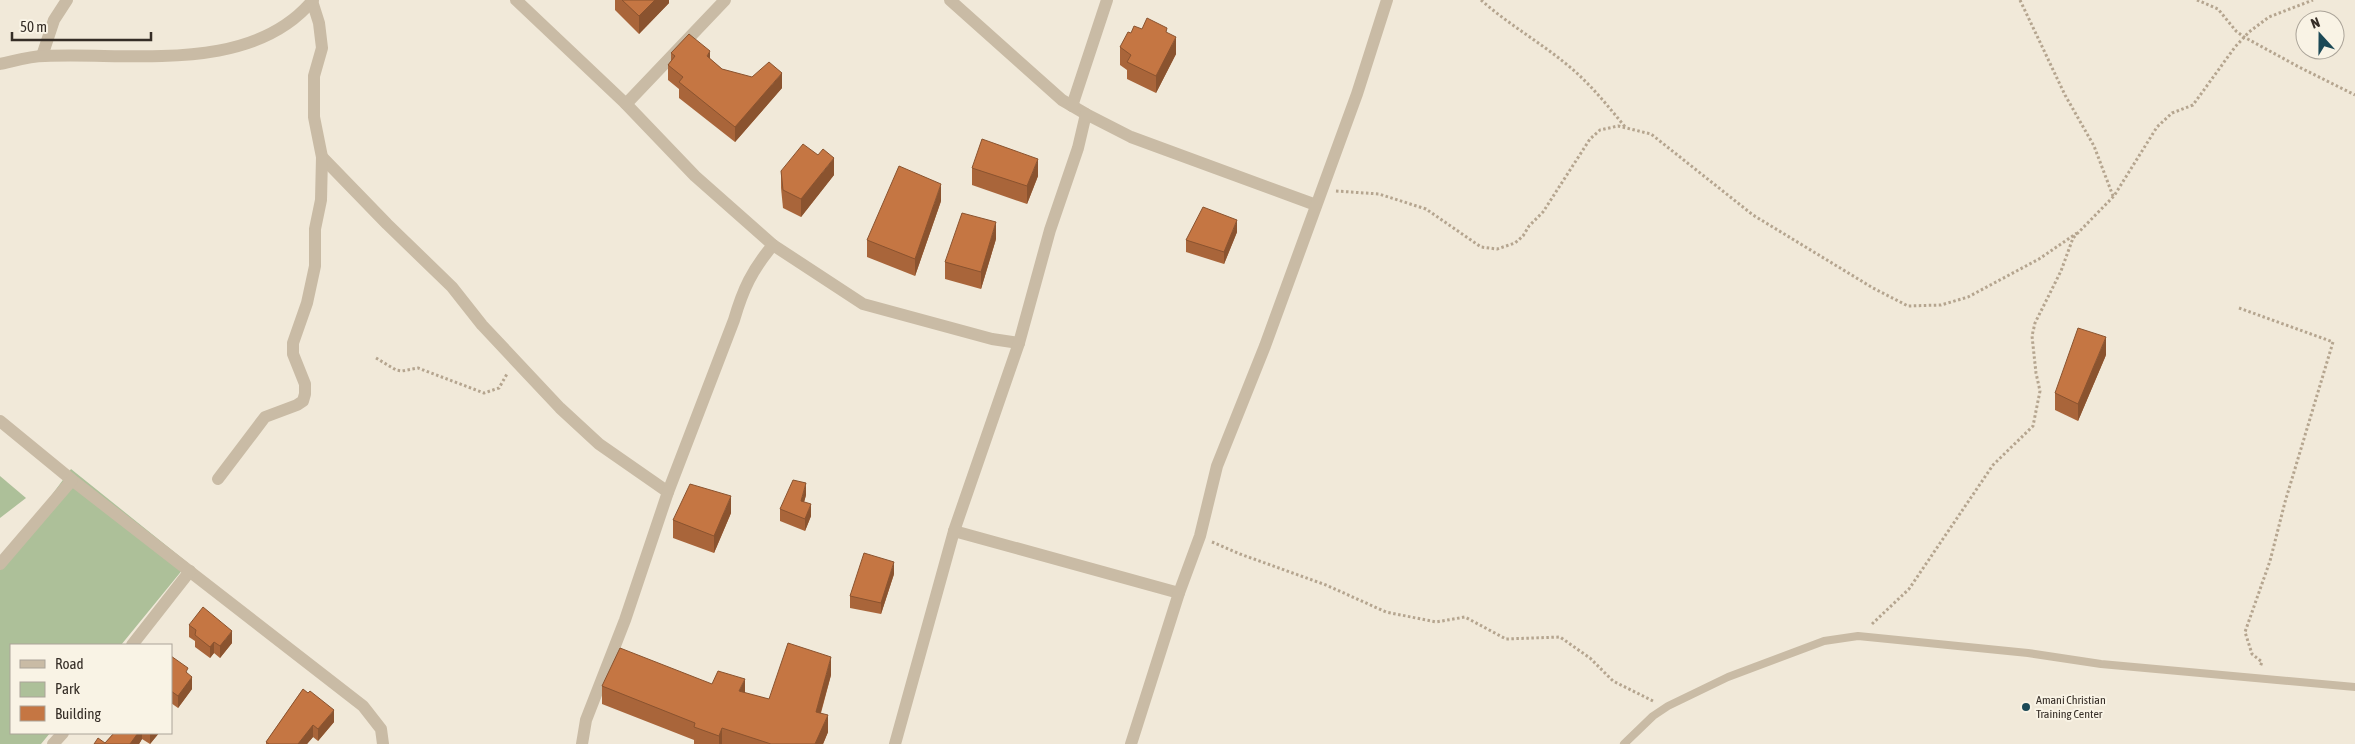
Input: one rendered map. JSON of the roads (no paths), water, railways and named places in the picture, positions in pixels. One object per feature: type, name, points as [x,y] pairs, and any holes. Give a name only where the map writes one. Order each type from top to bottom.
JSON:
[{"type":"street","points":[[42,56],[54,20],[67,0]]},
{"type":"street","points":[[516,0],[626,104],[695,176],[773,245],[863,304],[992,339],[1019,343]]},
{"type":"street","points":[[626,104],[725,0]]},
{"type":"street","points":[[950,0],[1062,100],[1086,114],[1131,137],[1316,205]]},
{"type":"street","points":[[1072,106],[1107,0]]},
{"type":"street","points":[[1131,744],[1179,593],[1200,536],[1217,466],[1265,346],[1357,94],[1387,0]]},
{"type":"street","points":[[0,64],[42,56],[206,54],[272,35],[313,1],[319,23],[322,48],[314,76],[314,117],[322,157],[321,200],[316,217],[314,266],[307,303],[292,343],[293,354],[305,384],[305,394],[303,400],[297,405],[265,417],[218,479]]},
{"type":"street","points":[[895,744],[954,530],[1019,343],[1050,230],[1078,148],[1086,114]]},
{"type":"street","points":[[322,157],[452,287],[482,325],[560,408],[599,444],[668,492]]},
{"type":"street","points":[[582,744],[586,720],[625,620],[668,492],[730,329],[742,291],[750,274],[773,245]]},
{"type":"street","points":[[0,421],[72,480],[363,706],[381,729],[384,744]]},
{"type":"street","points":[[0,564],[72,480]]},
{"type":"street","points":[[954,530],[1179,593]]},
{"type":"street","points":[[133,644],[190,571]]},
{"type":"street","points":[[53,744],[61,734]]},
{"type":"lane","points":[[1624,744],[1653,716],[1668,706],[1728,677],[1824,641],[1858,636],[2028,653],[2101,664],[2355,687]]},
{"type":"place","name":"Amani Christian Training Center","points":[[2026,707]]}]
